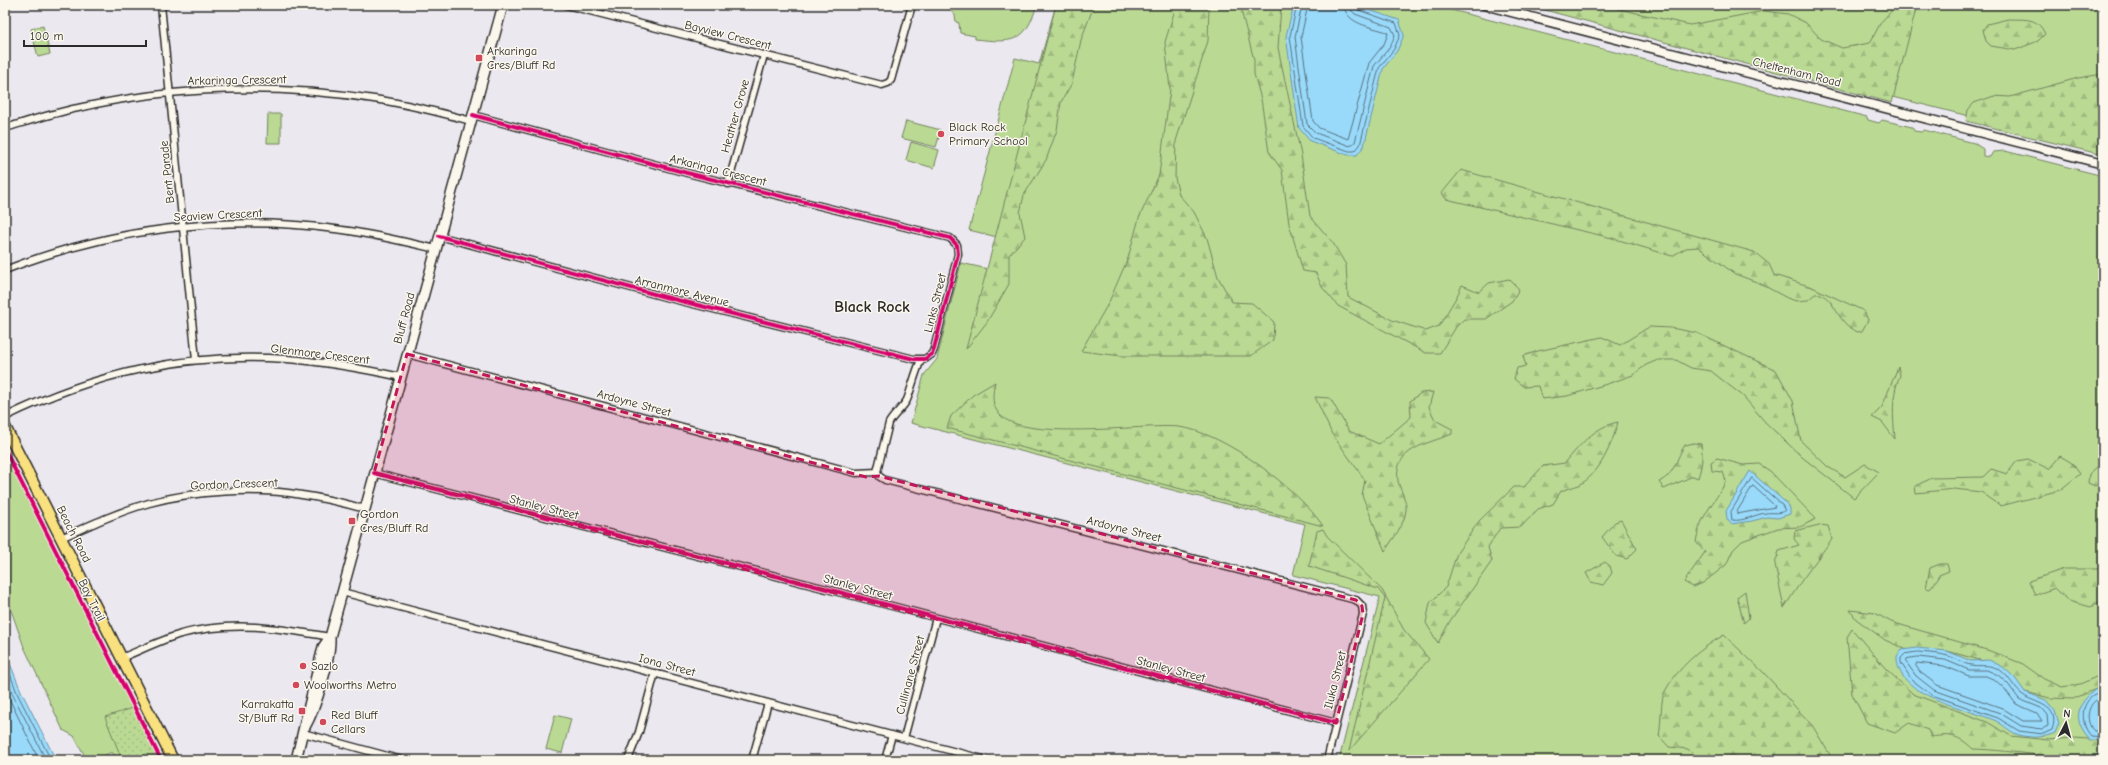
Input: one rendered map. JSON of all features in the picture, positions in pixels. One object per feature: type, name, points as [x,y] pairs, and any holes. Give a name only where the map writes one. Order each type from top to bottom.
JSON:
[{"type":"main road","name":"Bluff Road","points":[[296,760],[304,730],[314,709],[330,649],[330,637],[342,592],[503,5]]},
{"type":"main road","name":"Beach Road","points":[[5,427],[173,760]]},
{"type":"street","name":"Bent Parade","points":[[161,5],[184,226],[196,360]]},
{"type":"street","name":"Bayview Crescent","points":[[566,5],[878,85],[886,85],[891,80],[912,5]]},
{"type":"street","name":"Cheltenham Road","points":[[1484,5],[2103,164]]},
{"type":"street","name":"Heather Grove","points":[[728,184],[764,55]]},
{"type":"street","name":"Arkaringa Crescent","points":[[5,128],[78,108],[170,93],[251,89],[330,93],[374,99],[472,118],[728,184],[950,238],[957,245]]},
{"type":"street","name":"Seaview Crescent","points":[[5,270],[84,243],[139,232],[184,226],[254,223],[317,226],[365,233],[436,249]]},
{"type":"street","name":"Arranmore Avenue","points":[[439,236],[665,297],[921,360]]},
{"type":"street","name":"Links Street","points":[[912,379],[921,360],[928,357],[934,349],[958,254],[957,245]]},
{"type":"street","name":"Ardoyne Street","points":[[407,354],[856,473],[866,477],[878,474],[886,480],[1356,600],[1362,606]]},
{"type":"street","name":"Glenmore Crescent","points":[[5,417],[44,399],[88,382],[141,368],[196,360],[241,358],[288,359],[336,365],[401,377]]},
{"type":"street","name":"Links Street","points":[[878,474],[889,423],[893,415],[907,398],[912,379],[914,359]]},
{"type":"street","name":"Stanley Street","points":[[374,473],[1336,723]]},
{"type":"street","name":"Gordon Crescent","points":[[61,538],[116,514],[149,503],[186,496],[226,492],[301,494],[365,509]]},
{"type":"street","name":"Iona Street","points":[[342,592],[987,760]]},
{"type":"street","name":"Iluka Street","points":[[1327,760],[1363,614],[1362,606]]},
{"type":"street","name":"Cullinane Street","points":[[904,738],[936,618]]},
{"type":"street","points":[[122,658],[181,634],[228,626],[270,627],[330,637]]},
{"type":"street","points":[[628,760],[639,732],[655,673]]},
{"type":"street","points":[[752,760],[768,703]]},
{"type":"street","points":[[304,730],[402,760]]},
{"type":"street","points":[[885,760],[892,735]]},
{"type":"highlighted area","points":[[407,354],[866,477],[879,476],[1356,600],[1362,606],[1363,614],[1336,723],[374,473]]},
{"type":"green space","points":[[944,5],[1037,5],[1032,18],[1022,34],[1015,38],[999,41],[975,39],[975,36],[960,33],[959,23],[956,22],[955,15]]},
{"type":"green space","points":[[1056,5],[1432,5],[1867,117],[1868,120],[1879,123],[1882,120],[1912,127],[1914,131],[1921,132],[1924,130],[1974,143],[1983,149],[1983,156],[1990,157],[1993,152],[2005,151],[2103,176],[2103,760],[1339,760],[1380,597],[1293,575],[1305,524],[911,423],[924,375],[937,359],[961,263],[988,269],[997,237],[969,230],[1015,58],[1039,64]]},
{"type":"green space","points":[[1056,5],[1092,5],[1093,8],[1081,40],[1072,83],[1061,102],[1057,130],[1046,160],[1024,195],[1020,213],[1025,237],[1009,255],[1009,284],[987,322],[966,349]]},
{"type":"green space","points":[[1172,5],[1209,5],[1208,41],[1176,141],[1175,178],[1179,195],[1194,212],[1207,238],[1218,277],[1232,302],[1252,303],[1274,322],[1273,340],[1251,356],[1122,356],[1081,351],[1109,302],[1128,258],[1139,218],[1159,175],[1170,89],[1165,42],[1174,13]]},
{"type":"green space","points":[[1242,5],[1281,5],[1278,48],[1301,155],[1310,216],[1333,243],[1346,265],[1348,297],[1392,320],[1426,331],[1439,326],[1462,285],[1479,292],[1489,283],[1509,279],[1519,289],[1512,301],[1486,319],[1464,319],[1456,327],[1440,353],[1426,353],[1338,306],[1322,287],[1316,273],[1303,271],[1289,224],[1282,170],[1269,152],[1261,99],[1254,74],[1254,60],[1242,14]]},
{"type":"green space","points":[[1526,5],[1601,5],[1690,25],[1764,11],[1788,14],[1806,23],[1821,39],[1842,48],[1870,43],[1881,22],[1897,5],[1917,5],[1892,103]]},
{"type":"green space","points":[[1529,5],[2103,5],[2103,150]]},
{"type":"green space","points":[[2008,19],[2030,20],[2038,24],[2045,34],[2038,41],[2015,50],[1991,46],[1986,41],[1983,30],[1987,24]]},
{"type":"green space","points":[[43,26],[50,54],[38,57],[31,29]]},
{"type":"green space","points":[[2103,74],[2103,155],[1966,121],[1968,110],[1974,103],[1994,96],[2010,97],[2078,78]]},
{"type":"green space","points":[[268,114],[281,114],[281,143],[267,143]]},
{"type":"green space","points":[[906,121],[941,130],[936,147],[901,138]]},
{"type":"green space","points":[[911,142],[939,150],[934,168],[906,160]]},
{"type":"green space","points":[[1461,170],[1754,252],[1769,264],[1774,275],[1812,287],[1864,311],[1868,320],[1862,331],[1857,332],[1846,324],[1832,304],[1824,296],[1815,294],[1808,300],[1796,301],[1787,298],[1759,283],[1735,274],[1698,247],[1686,248],[1672,256],[1612,238],[1446,199],[1442,193]]},
{"type":"green space","points":[[1649,327],[1671,328],[1697,333],[1776,370],[1793,401],[1801,441],[1828,467],[1845,477],[1865,464],[1879,472],[1854,498],[1802,457],[1765,422],[1743,396],[1711,371],[1691,368],[1676,360],[1658,360],[1646,365],[1633,375],[1607,384],[1567,396],[1542,399],[1538,386],[1524,387],[1514,379],[1517,368],[1526,366],[1523,356],[1538,351],[1602,337],[1620,345]]},
{"type":"green space","points":[[1898,367],[1900,375],[1895,391],[1893,407],[1895,439],[1882,422],[1872,417],[1882,407]]},
{"type":"green space","points":[[995,382],[993,401],[997,411],[1009,421],[1028,427],[1053,430],[1082,430],[1179,427],[1197,431],[1238,451],[1279,480],[1297,496],[1323,526],[947,428],[951,416],[973,395]]},
{"type":"green space","points":[[1433,392],[1429,407],[1435,420],[1452,429],[1452,434],[1414,449],[1401,461],[1398,470],[1398,481],[1406,510],[1398,532],[1385,551],[1362,495],[1365,480],[1332,434],[1315,397],[1330,398],[1349,431],[1379,444],[1411,417],[1410,401],[1421,393]]},
{"type":"green space","points":[[1618,422],[1609,449],[1593,474],[1579,485],[1561,491],[1553,504],[1538,509],[1521,527],[1500,528],[1488,547],[1492,561],[1450,621],[1438,643],[1426,623],[1430,603],[1446,587],[1457,553],[1479,521],[1514,487],[1524,487],[1543,466],[1565,463],[1582,443],[1595,432],[1609,424]]},
{"type":"green space","points":[[1694,443],[1701,444],[1702,449],[1702,461],[1698,478],[1693,476],[1664,489],[1659,482],[1669,475],[1685,445]]},
{"type":"green space","points":[[5,455],[133,708],[123,711],[121,757],[117,760],[112,752],[94,760],[87,760],[74,736],[63,730],[24,647],[5,593]]},
{"type":"green space","points":[[2060,456],[2072,463],[2080,474],[2060,490],[2001,506],[1981,492],[1954,489],[1916,493],[1915,486],[1932,478],[1983,477],[1991,469],[2007,474],[2017,461],[2028,459],[2049,469]]},
{"type":"green space","points":[[1717,458],[1743,465],[1759,464],[1770,471],[1816,519],[1800,527],[1778,528],[1742,541],[1733,550],[1726,565],[1703,583],[1693,587],[1684,582],[1705,552],[1696,542],[1698,532],[1704,517],[1726,481],[1723,472],[1712,471],[1711,462]]},
{"type":"green space","points":[[2103,462],[2103,480],[2095,486],[2088,483],[2089,474]]},
{"type":"green space","points":[[1621,520],[1637,549],[1627,559],[1616,556],[1602,537],[1615,522]]},
{"type":"green space","points":[[1819,525],[1828,526],[1832,539],[1802,580],[1784,608],[1775,564],[1779,551],[1799,545],[1794,539],[1795,531]]},
{"type":"green space","points":[[1323,529],[1327,536],[1382,590],[1404,630],[1429,659],[1349,751],[1385,598],[1378,589],[1309,566],[1317,531]]},
{"type":"green space","points":[[1605,562],[1610,566],[1612,573],[1603,585],[1591,582],[1586,573]]},
{"type":"green space","points":[[1940,564],[1947,564],[1949,571],[1939,575],[1938,579],[1930,589],[1926,588],[1930,568]]},
{"type":"green space","points":[[2064,569],[2103,569],[2103,602],[2100,601],[2091,607],[2068,601],[2055,588],[2035,595],[2029,581]]},
{"type":"green space","points":[[1745,591],[1749,618],[1744,623],[1737,597]]},
{"type":"green space","points":[[1850,610],[1875,613],[1891,622],[1990,651],[2023,664],[2044,679],[2062,687],[2080,684],[2096,677],[2103,676],[2103,689],[2096,689],[2073,699],[2050,698],[2025,692],[1998,665],[1947,651],[1907,650],[1885,640],[1856,619]]},
{"type":"green space","points":[[1852,629],[1886,669],[1913,694],[1987,722],[2011,736],[2048,740],[2074,738],[2103,740],[2103,754],[2071,757],[1973,749],[1958,738],[1949,736],[1931,737],[1928,730],[1909,723],[1895,733],[1867,723],[1852,694],[1847,637]]},
{"type":"green space","points":[[1724,635],[1763,672],[1812,725],[1833,760],[1699,760],[1688,749],[1669,747],[1659,736],[1663,696],[1669,684],[1698,652]]},
{"type":"green space","points":[[133,708],[159,760],[117,760],[121,757],[105,717]]},
{"type":"green space","points":[[555,715],[571,719],[562,753],[546,749]]},
{"type":"water","points":[[1294,5],[1354,5],[1399,20],[1404,35],[1397,51],[1383,69],[1364,146],[1357,155],[1348,155],[1310,141],[1299,128],[1286,36]]},
{"type":"water","points":[[1750,471],[1785,502],[1790,508],[1790,514],[1778,518],[1767,517],[1731,524],[1727,519],[1726,511]]},
{"type":"water","points":[[1917,648],[1947,651],[1971,661],[1989,660],[2003,667],[2015,678],[2025,692],[2046,700],[2055,711],[2059,723],[2055,733],[2038,737],[2019,735],[2013,733],[1996,721],[1952,706],[1920,691],[1908,682],[1900,670],[1897,656],[1902,650]]},
{"type":"water","points":[[5,651],[21,691],[56,760],[5,760]]},
{"type":"water","points":[[2096,689],[2103,689],[2103,740],[2090,740],[2084,733],[2079,719],[2079,713],[2084,701]]},
{"type":"cycle path","points":[[439,236],[665,297],[914,359],[925,359],[932,354],[934,349],[958,254],[957,245],[950,238],[687,173],[473,115]]},
{"type":"cycle path","name":"Bay Trail","points":[[5,450],[161,760]]},
{"type":"cycle path","points":[[374,473],[854,596],[1336,723]]},
{"type":"place","name":"Arkaringa Cres/Bluff Rd","points":[[479,58]]},
{"type":"place","name":"Black Rock Primary School","points":[[941,134]]},
{"type":"place","name":"Gordon Cres/Bluff Rd","points":[[352,521]]},
{"type":"place","name":"Sazlo","points":[[303,666]]},
{"type":"place","name":"Woolworths Metro","points":[[296,685]]},
{"type":"place","name":"Karrakatta St/Bluff Rd","points":[[302,711]]},
{"type":"place","name":"Red Bluff Cellars","points":[[323,722]]},
{"type":"district","name":"Black Rock","points":[[872,306]]}]
